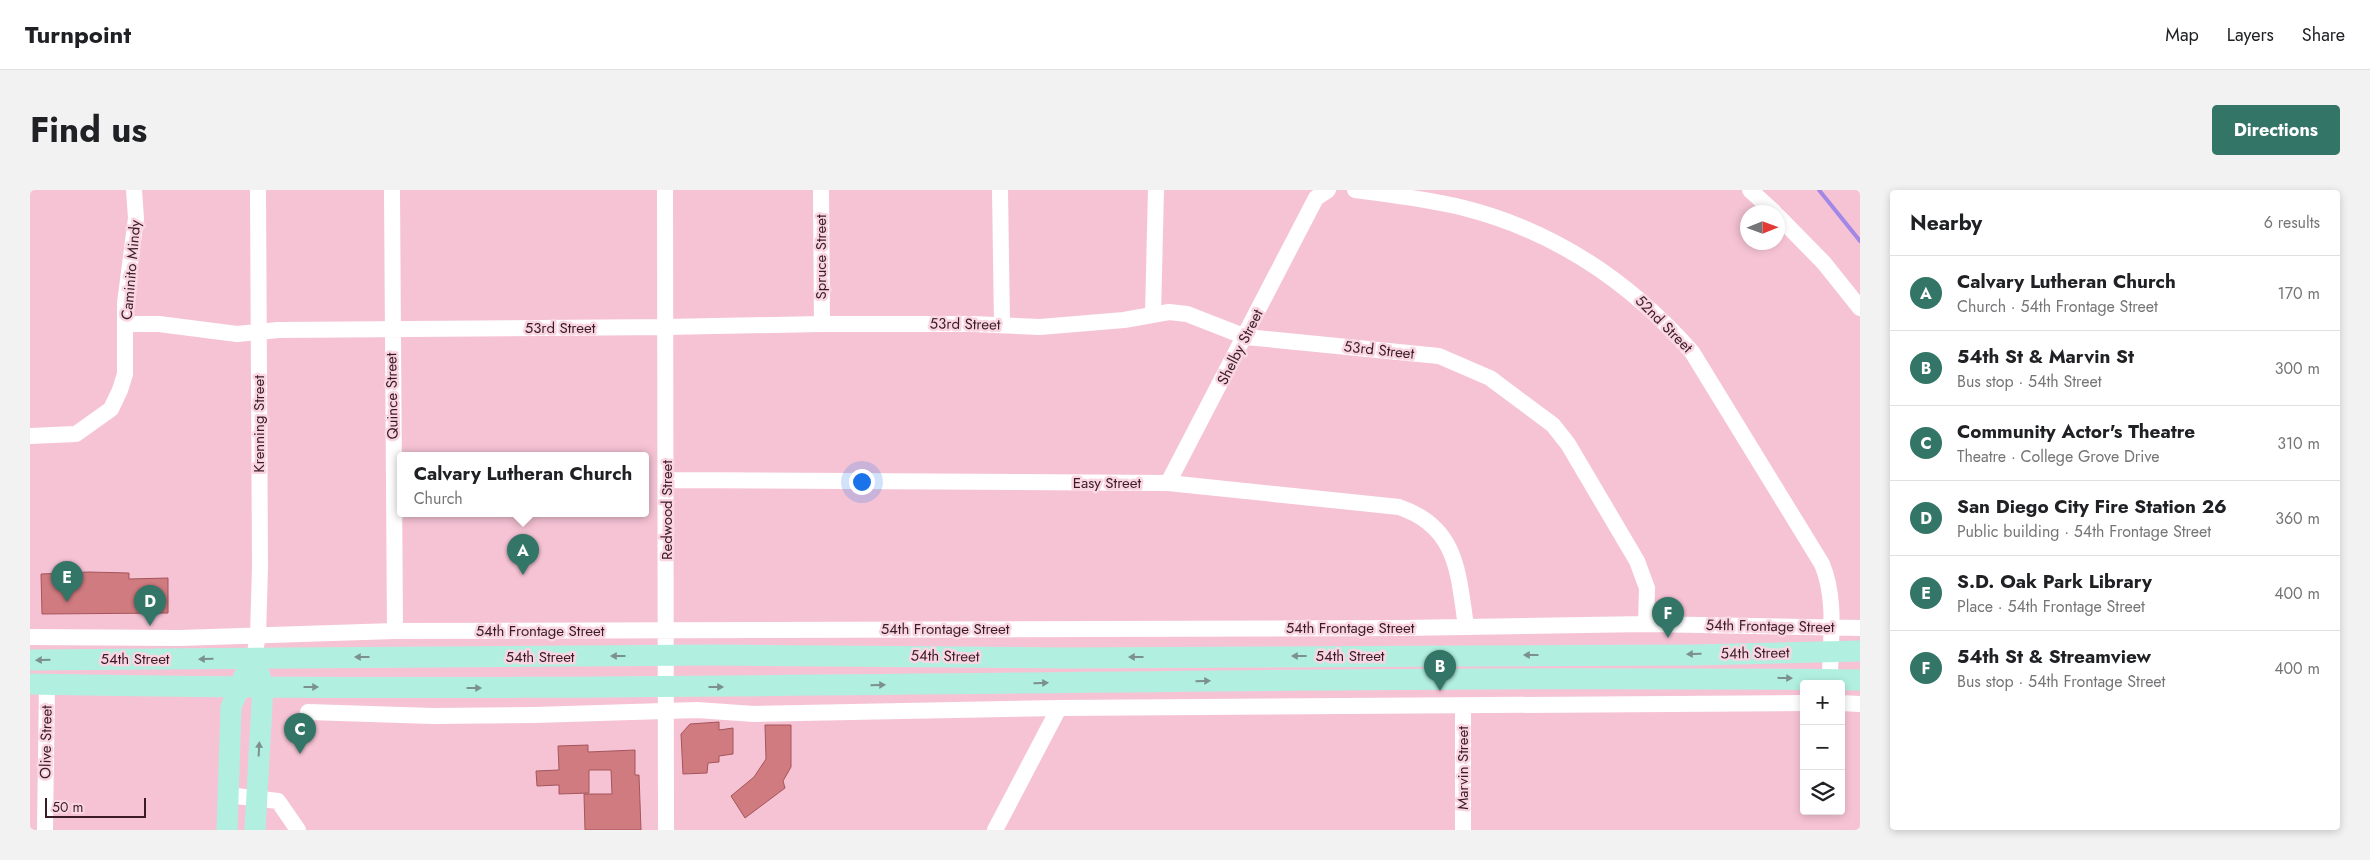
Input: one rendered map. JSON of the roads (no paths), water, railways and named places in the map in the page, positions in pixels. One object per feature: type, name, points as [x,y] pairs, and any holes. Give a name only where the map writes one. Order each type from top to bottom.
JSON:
[{"type":"main road","name":"54th Street","points":[[30,660],[868,655],[1063,658],[1860,652]]},
{"type":"main road","points":[[227,830],[231,707],[238,686],[254,658]]},
{"type":"main road","points":[[254,658],[263,686],[255,830]]},
{"type":"main road","name":"54th Street","points":[[38,684],[667,687],[1458,678],[1860,680]]},
{"type":"street","name":"Caminito Mindy","points":[[30,436],[76,434],[110,409],[125,374],[128,271],[136,218],[134,190]]},
{"type":"street","name":"Krenning Street","points":[[254,658],[258,635],[258,190]]},
{"type":"street","name":"Quince Street","points":[[392,190],[395,631]]},
{"type":"street","name":"Redwood Street","points":[[665,190],[667,480],[666,830]]},
{"type":"street","name":"Spruce Street","points":[[821,190],[822,324]]},
{"type":"street","points":[[1000,190],[1002,324]]},
{"type":"street","points":[[1154,314],[1156,190]]},
{"type":"street","name":"Shelby Street","points":[[1168,483],[1246,337],[1316,198],[1328,190]]},
{"type":"street","name":"52nd Street","points":[[1355,190],[1440,203],[1511,223],[1582,257],[1630,290],[1652,310],[1692,352],[1822,564],[1830,591],[1830,679]]},
{"type":"street","points":[[1750,190],[1766,205]]},
{"type":"street","points":[[1785,223],[1824,263],[1860,308]]},
{"type":"street","name":"53rd Street","points":[[126,324],[159,324],[237,334],[258,331],[392,328],[666,327],[822,324],[1002,324],[1040,327],[1124,320],[1169,312],[1187,314],[1246,337],[1439,356],[1490,378],[1553,425],[1568,444],[1637,561],[1647,588],[1646,624]]},
{"type":"street","name":"Easy Street","points":[[667,480],[1168,483],[1388,505],[1410,510],[1424,518],[1437,529],[1452,550],[1466,626]]},
{"type":"street","name":"54th Frontage Street","points":[[30,637],[180,638],[395,631],[1384,628],[1646,624],[1860,628]]},
{"type":"street","name":"Olive Street","points":[[38,684],[45,830]]},
{"type":"street","points":[[308,712],[423,716],[697,710],[754,714],[1059,708],[1800,703]]},
{"type":"street","points":[[1845,703],[1860,704]]},
{"type":"street","name":"Marvin Street","points":[[1463,706],[1463,830]]},
{"type":"street","points":[[995,830],[1059,708]]},
{"type":"street","points":[[228,795],[278,801],[298,830]]},
{"type":"waterway","points":[[1819,190],[1860,241]]},
{"type":"place","name":"Calvary Lutheran Church","points":[[523,575]]},
{"type":"place","name":"S.D. Oak Park Library","points":[[67,602]]},
{"type":"place","name":"San Diego City Fire Station 26","points":[[150,626]]},
{"type":"place","name":"54th St & Streamview","points":[[1668,638]]},
{"type":"place","name":"54th St & Marvin St","points":[[1440,691]]},
{"type":"place","name":"Community Actor's Theatre","points":[[300,754]]}]
